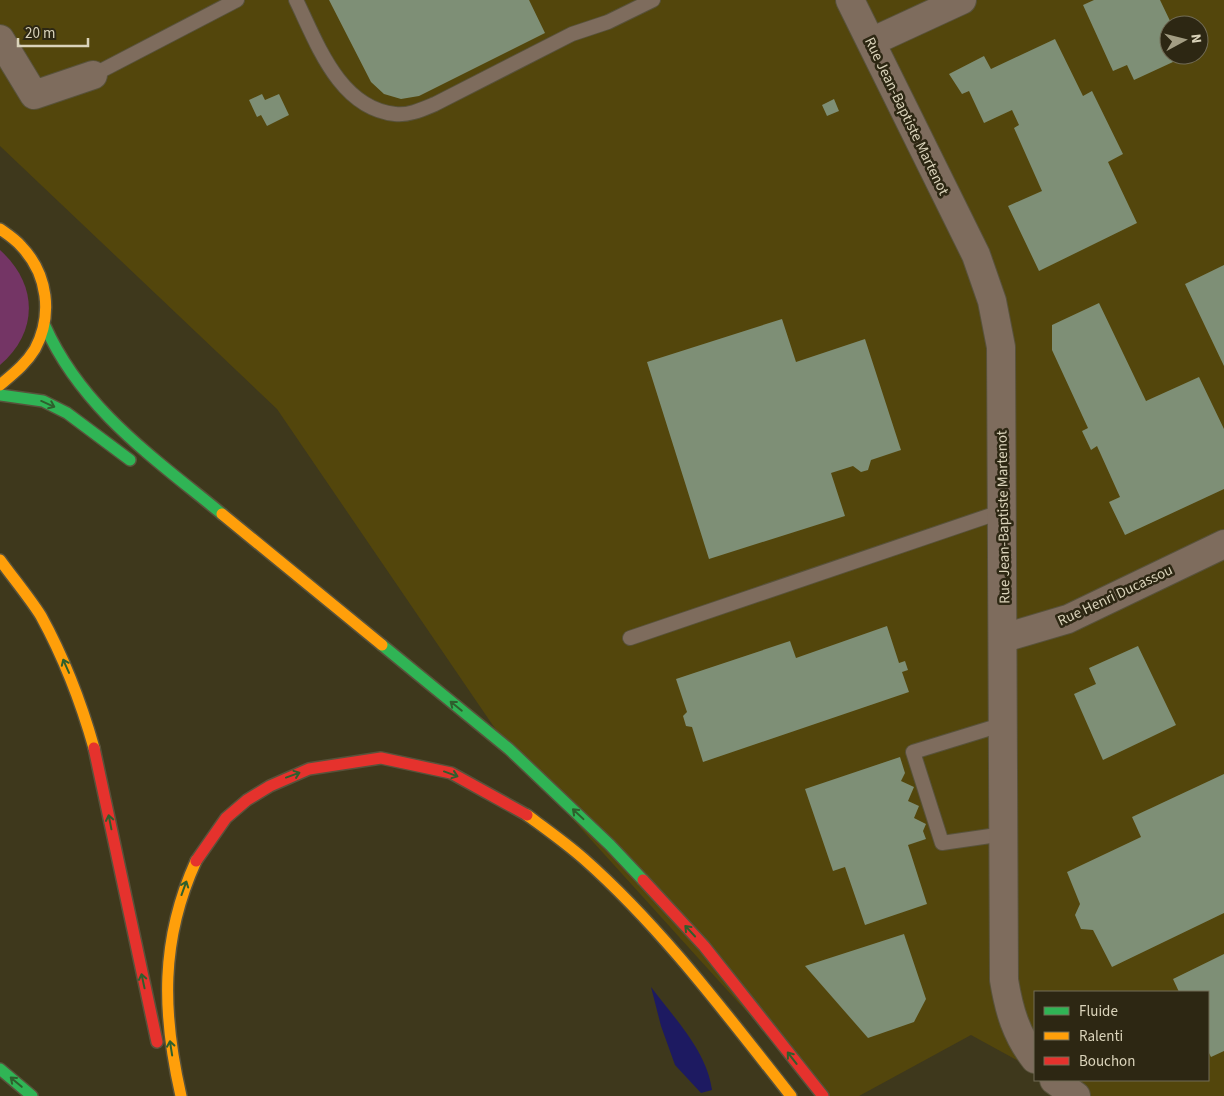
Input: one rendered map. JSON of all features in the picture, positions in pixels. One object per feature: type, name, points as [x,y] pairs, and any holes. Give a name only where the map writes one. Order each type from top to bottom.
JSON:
[{"type":"main road","points":[[0,229],[24,247],[41,276],[46,292],[45,326],[39,345],[28,362],[14,376],[0,385]]},
{"type":"main road","points":[[45,326],[54,349],[69,372],[117,428],[509,749],[610,845],[704,946],[823,1096]]},
{"type":"main road","points":[[0,395],[43,401],[67,414],[139,467]]},
{"type":"main road","points":[[0,560],[40,615],[66,666],[86,720],[100,772],[128,914],[160,1054],[172,1096]]},
{"type":"main road","points":[[181,1096],[168,1029],[170,946],[178,905],[190,872],[206,842],[246,800],[281,780],[324,764],[362,758],[394,758],[430,766],[474,782],[522,812],[594,867],[660,936],[791,1096]]},
{"type":"main road","points":[[589,841],[622,875]]},
{"type":"main road","points":[[678,938],[788,1073]]},
{"type":"main road","points":[[0,1069],[32,1096]]},
{"type":"street","name":"Rue Jean-Baptiste Martenot","points":[[850,0],[976,255],[992,301],[1001,347],[1004,638],[1004,980],[1010,1013],[1019,1036],[1034,1058]]},
{"type":"street","points":[[870,42],[962,0]]},
{"type":"street","points":[[0,39],[34,95],[93,75]]},
{"type":"street","name":"Rue Henri Ducassou","points":[[1004,638],[1068,619],[1224,544]]},
{"type":"street","points":[[1055,1081],[1076,1096]]},
{"type":"lane","points":[[93,75],[237,0]]},
{"type":"lane","points":[[296,0],[321,53],[348,91],[373,109],[396,114],[416,111],[436,104],[572,34],[608,22],[653,0]]},
{"type":"lane","points":[[630,638],[1003,511]]},
{"type":"lane","points":[[1004,724],[913,752],[942,843],[1004,834]]},
{"type":"shaded area","points":[[0,0],[1224,0],[1224,1096],[1076,1096],[1055,1081],[1209,1081],[1209,991],[1034,991],[1034,1069],[971,1035],[859,1096],[823,1096],[509,749],[277,409],[0,146]]},
{"type":"shaded area","points":[[0,250],[13,263],[22,278],[29,308],[22,338],[13,352],[0,365]]},
{"type":"shaded area","points":[[651,987],[697,1048],[709,1076],[712,1090],[701,1093],[675,1065],[661,1026]]},
{"type":"building","points":[[329,0],[529,0],[545,33],[419,96],[401,99],[384,94],[371,82]]},
{"type":"building","points":[[1094,0],[1160,0],[1167,15],[1159,15],[1159,65],[1166,65],[1134,80],[1127,65],[1113,71],[1083,5]]},
{"type":"building","points":[[1055,39],[1083,96],[1092,91],[1123,154],[1108,162],[1137,223],[1039,271],[1008,206],[1042,191],[1014,128],[1019,125],[1012,110],[984,123],[969,91],[962,94],[949,74],[984,56],[991,69]]},
{"type":"building","points":[[262,94],[265,100],[279,94],[289,115],[267,126],[261,115],[257,117],[249,100]]},
{"type":"building","points":[[834,99],[839,111],[827,116],[822,105]]},
{"type":"building","points":[[1224,265],[1224,366],[1185,284]]},
{"type":"building","points":[[1099,303],[1146,401],[1199,377],[1224,429],[1224,489],[1125,535],[1109,502],[1120,497],[1097,446],[1091,450],[1082,431],[1088,428],[1052,350],[1052,325]]},
{"type":"building","points":[[782,319],[796,362],[865,339],[901,450],[871,460],[868,470],[861,472],[853,466],[831,473],[845,516],[709,559],[647,362]]},
{"type":"building","points":[[887,626],[899,663],[905,661],[908,670],[902,672],[909,692],[703,762],[692,727],[686,726],[683,716],[687,712],[676,679],[790,641],[796,658]]},
{"type":"building","points":[[1138,646],[1176,725],[1103,760],[1074,694],[1096,684],[1089,668]]},
{"type":"building","points":[[900,757],[905,773],[901,781],[914,787],[908,801],[919,806],[914,818],[926,824],[923,831],[926,839],[908,845],[927,904],[865,925],[845,867],[833,871],[805,789]]},
{"type":"building","points":[[1224,774],[1224,913],[1112,967],[1093,930],[1081,929],[1075,915],[1080,904],[1067,872],[1141,837],[1132,817]]},
{"type":"building","points":[[904,934],[926,999],[914,1022],[868,1038],[805,966]]},
{"type":"building","points":[[1224,954],[1224,1051],[1211,1057],[1209,1053],[1209,991],[1179,991],[1173,979]]},
{"type":"traffic: fast","points":[[45,326],[60,356],[99,407],[146,452],[222,514]]},
{"type":"traffic: fast","points":[[0,395],[43,401],[67,413],[130,460]]},
{"type":"traffic: fast","points":[[382,645],[509,749],[610,845],[643,880]]},
{"type":"traffic: fast","points":[[0,1069],[32,1096]]},
{"type":"traffic: slow","points":[[0,229],[19,243],[37,269],[45,295],[46,309],[41,336],[35,349],[23,364],[0,385]]},
{"type":"traffic: slow","points":[[222,514],[382,645]]},
{"type":"traffic: slow","points":[[0,560],[41,616],[71,680],[94,748]]},
{"type":"traffic: slow","points":[[527,815],[584,859],[640,914],[718,1003],[791,1096]]},
{"type":"traffic: slow","points":[[181,1096],[170,1035],[168,977],[170,948],[176,919],[184,890],[196,861]]},
{"type":"traffic: jam","points":[[94,748],[157,1042]]},
{"type":"traffic: jam","points":[[196,861],[226,818],[247,800],[270,786],[309,769],[381,758],[451,773],[527,815]]},
{"type":"traffic: jam","points":[[643,880],[704,946],[823,1096]]}]
